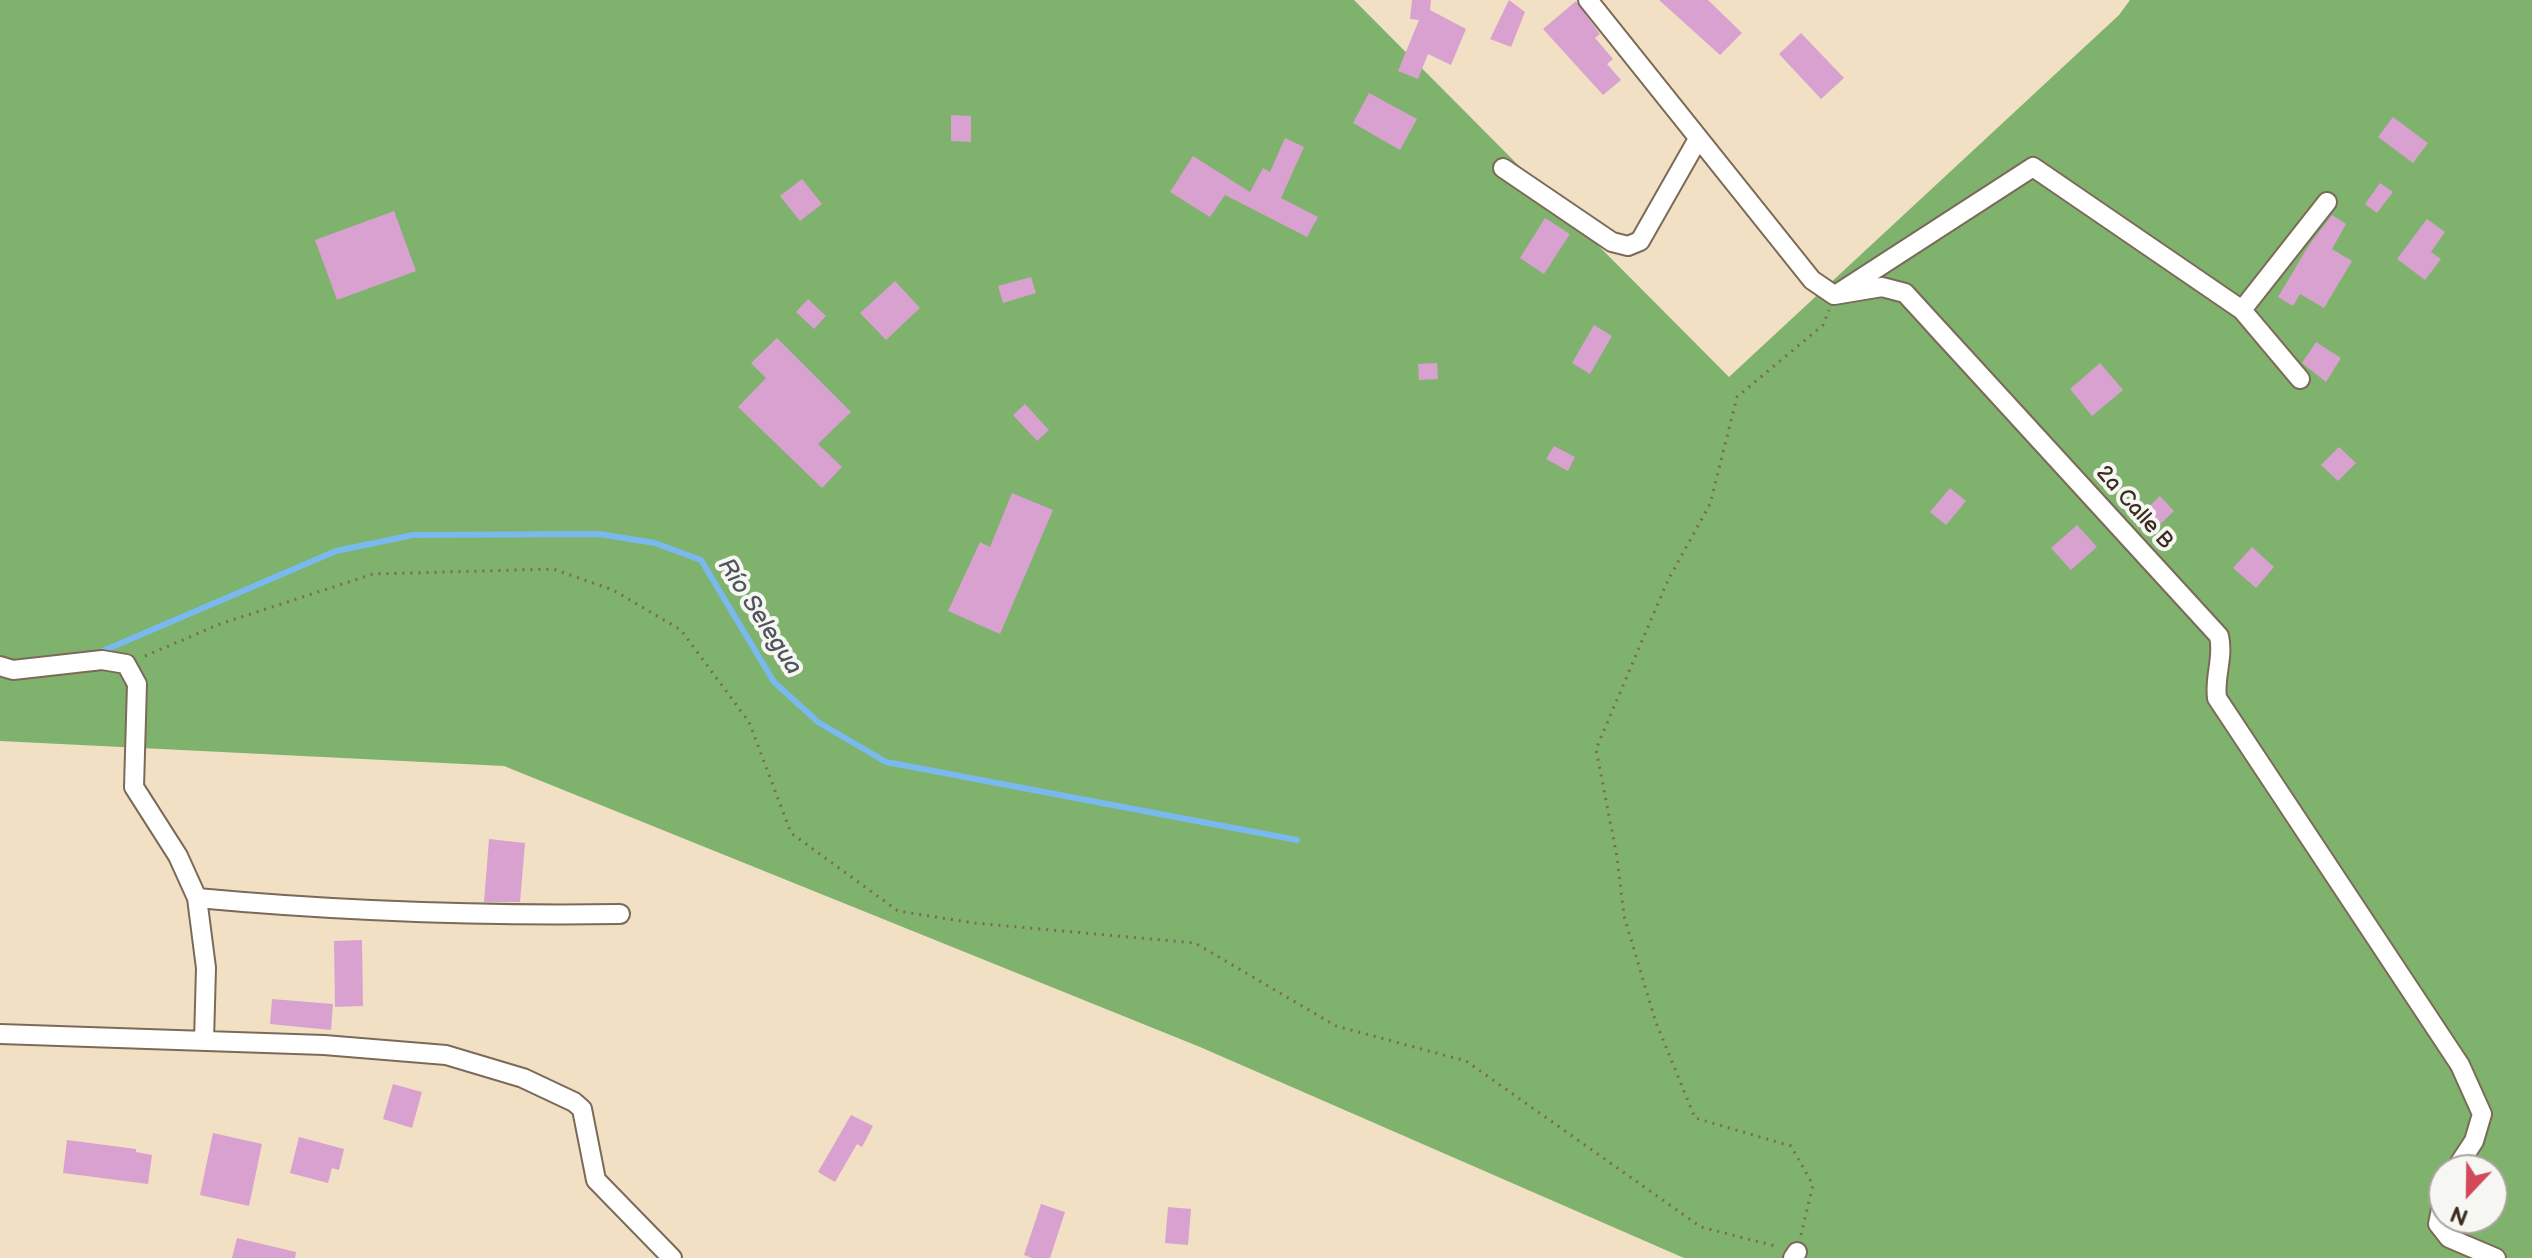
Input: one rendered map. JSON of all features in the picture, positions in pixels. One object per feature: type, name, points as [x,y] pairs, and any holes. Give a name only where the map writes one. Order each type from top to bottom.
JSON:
[{"type":"street","points":[[1588,0],[1812,280],[1834,295],[2033,167],[2242,310],[2300,379]]},
{"type":"street","points":[[1503,168],[1612,242],[1628,246],[1640,241],[1698,139]]},
{"type":"street","points":[[2242,310],[2327,202]]},
{"type":"street","name":"2a Calle B","points":[[1834,295],[1882,287],[1905,293],[2219,636],[2223,652],[2215,681],[2217,698],[2460,1065],[2482,1114],[2474,1141],[2465,1154]]},
{"type":"street","points":[[0,666],[28,669],[102,660],[126,664],[137,684],[134,787],[178,856],[197,898],[206,968],[204,1041]]},
{"type":"street","points":[[197,898],[307,908],[465,914],[620,914]]},
{"type":"street","points":[[0,1034],[324,1045],[446,1055],[523,1078],[574,1102],[582,1109],[596,1180],[672,1258]]},
{"type":"street","points":[[2446,1234],[2496,1258]]},
{"type":"path","points":[[126,664],[220,624],[373,574],[553,569],[613,590],[681,630],[749,722],[791,833],[898,911],[974,923],[1195,943],[1336,1026],[1466,1061],[1701,1227],[1795,1255],[1813,1185],[1791,1146],[1695,1118],[1655,1020],[1624,916],[1617,857],[1596,749],[1668,580],[1710,504],[1737,397],[1823,325],[1834,295]]},
{"type":"green space","points":[[0,0],[1354,0],[1729,377],[2119,15],[2130,0],[2532,0],[2532,1258],[1684,1258],[1200,1047],[504,766],[0,741]]},
{"type":"building","points":[[1412,0],[1431,0],[1430,10],[1466,29],[1451,65],[1428,54],[1418,79],[1398,71],[1419,20],[1410,19]]},
{"type":"building","points":[[1509,0],[1525,12],[1511,47],[1490,39]]},
{"type":"building","points":[[1659,0],[1708,0],[1742,33],[1720,55]]},
{"type":"building","points":[[1576,1],[1600,34],[1595,38],[1613,59],[1607,64],[1621,80],[1603,95],[1543,29]]},
{"type":"building","points":[[1801,33],[1844,78],[1821,99],[1779,54]]},
{"type":"building","points":[[1369,93],[1417,119],[1400,150],[1353,123]]},
{"type":"building","points":[[951,115],[971,116],[971,142],[951,141]]},
{"type":"building","points":[[2393,117],[2428,143],[2413,163],[2378,137]]},
{"type":"building","points":[[1285,138],[1304,147],[1281,198],[1318,217],[1307,237],[1225,195],[1210,217],[1170,192],[1193,156],[1250,192],[1263,168],[1270,172]]},
{"type":"building","points":[[802,179],[822,204],[800,221],[780,196]]},
{"type":"building","points":[[2380,183],[2393,192],[2377,213],[2365,204]]},
{"type":"building","points":[[394,211],[416,271],[337,300],[315,240]]},
{"type":"building","points":[[2332,215],[2346,224],[2332,249],[2352,261],[2324,308],[2300,294],[2293,306],[2278,297],[2309,245]]},
{"type":"building","points":[[1545,218],[1570,234],[1544,274],[1520,258]]},
{"type":"building","points":[[2427,219],[2445,232],[2431,252],[2441,259],[2425,280],[2397,259]]},
{"type":"building","points":[[1031,277],[1036,293],[1003,303],[998,286]]},
{"type":"building","points":[[895,281],[920,308],[886,340],[860,313]]},
{"type":"building","points":[[808,299],[826,316],[814,329],[796,312]]},
{"type":"building","points":[[1594,325],[1612,336],[1590,374],[1572,363]]},
{"type":"building","points":[[777,338],[851,412],[818,444],[842,467],[822,488],[738,407],[766,378],[751,363]]},
{"type":"building","points":[[2316,342],[2341,358],[2326,382],[2302,363]]},
{"type":"building","points":[[1437,363],[1438,379],[1419,380],[1418,364]]},
{"type":"building","points":[[2100,363],[2123,390],[2092,416],[2070,389]]},
{"type":"building","points":[[1025,404],[1049,430],[1037,441],[1013,415]]},
{"type":"building","points":[[1554,446],[1575,457],[1568,471],[1546,459]]},
{"type":"building","points":[[2339,447],[2356,463],[2338,481],[2321,465]]},
{"type":"building","points":[[1950,488],[1966,501],[1946,525],[1930,512]]},
{"type":"building","points":[[1012,493],[1053,510],[1000,634],[948,611],[980,542],[990,547]]},
{"type":"building","points":[[2160,496],[2174,511],[2152,532],[2138,517]]},
{"type":"building","points":[[2077,525],[2097,547],[2071,570],[2051,548]]},
{"type":"building","points":[[2252,547],[2274,567],[2256,588],[2233,568]]},
{"type":"building","points":[[489,839],[525,843],[520,902],[484,902]]},
{"type":"building","points":[[362,940],[363,1006],[335,1007],[334,941]]},
{"type":"building","points":[[272,999],[333,1004],[331,1030],[270,1024]]},
{"type":"building","points":[[393,1084],[422,1092],[412,1128],[383,1119]]},
{"type":"building","points":[[851,1115],[873,1126],[862,1147],[857,1144],[835,1182],[818,1172]]},
{"type":"building","points":[[213,1133],[262,1144],[249,1206],[200,1195]]},
{"type":"building","points":[[299,1137],[344,1149],[339,1170],[332,1168],[328,1183],[290,1173]]},
{"type":"building","points":[[67,1140],[136,1149],[136,1152],[152,1155],[148,1184],[63,1173]]},
{"type":"building","points":[[1041,1204],[1065,1212],[1050,1258],[1032,1258],[1024,1255]]},
{"type":"building","points":[[1168,1207],[1191,1209],[1188,1245],[1165,1243]]},
{"type":"building","points":[[237,1238],[296,1252],[295,1258],[232,1258]]},
{"type":"waterway","name":"Río Selegua","points":[[98,653],[336,551],[413,535],[599,534],[655,543],[701,560],[774,682],[818,722],[886,762],[1297,840]]}]
